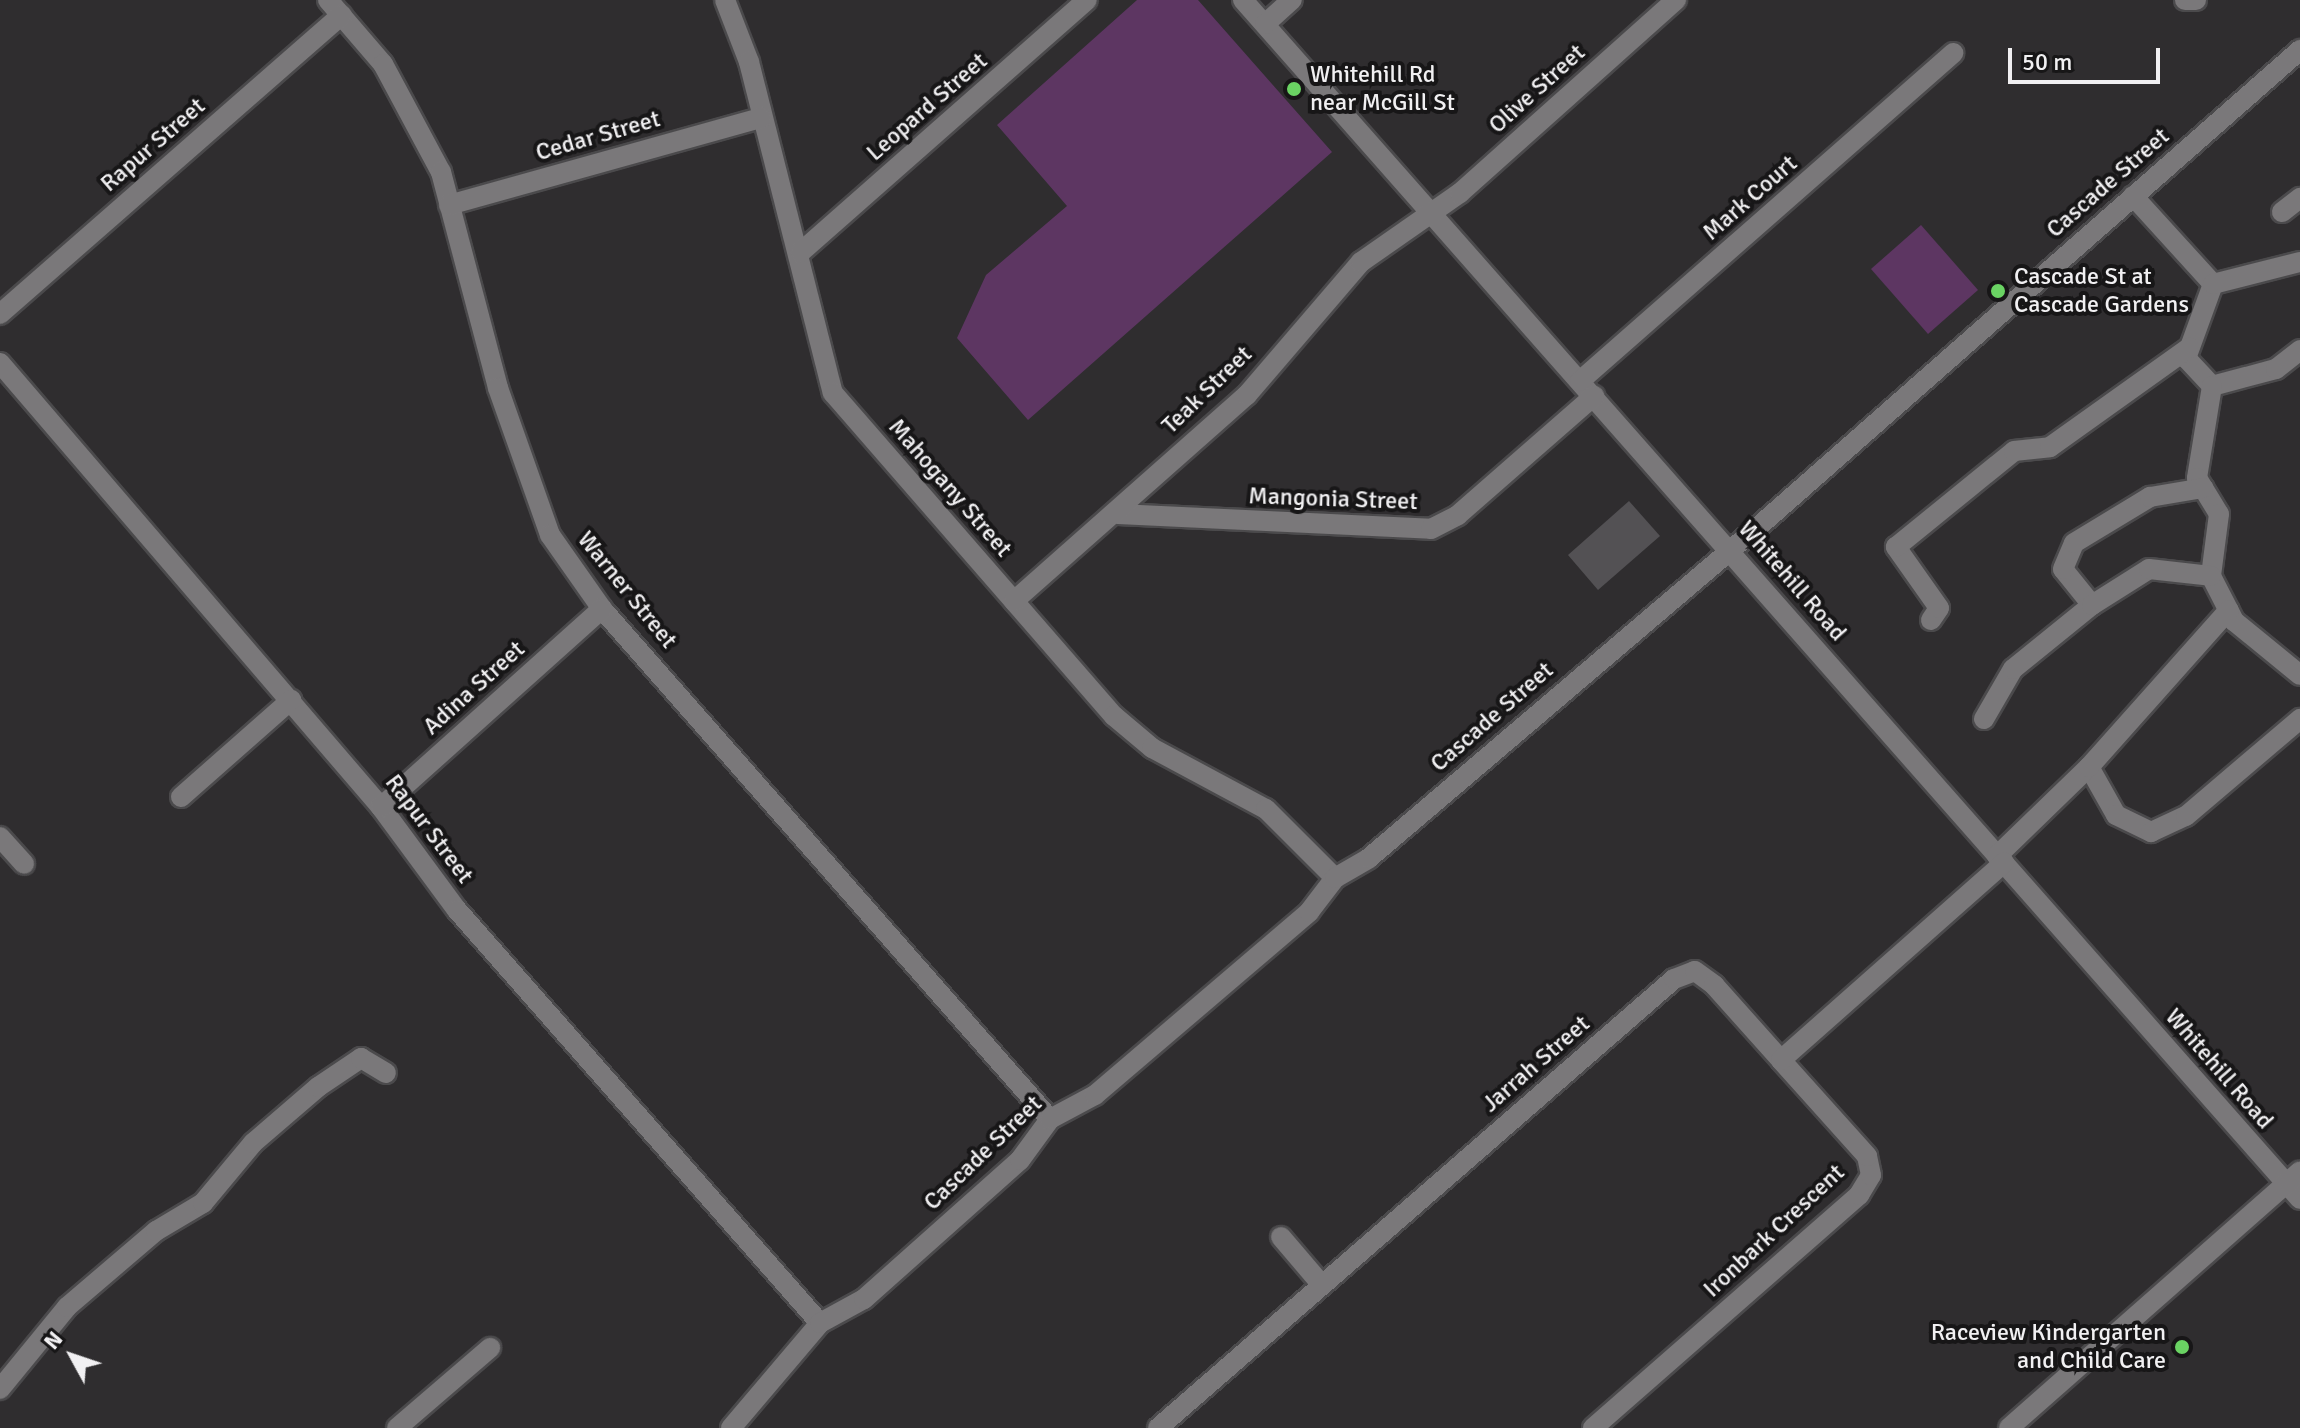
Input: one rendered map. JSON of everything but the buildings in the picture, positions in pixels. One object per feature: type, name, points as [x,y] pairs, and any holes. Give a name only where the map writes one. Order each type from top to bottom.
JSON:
[{"type":"street","name":"Mahogany Street","points":[[725,0],[801,252],[833,393],[1114,716],[1152,748],[1266,809],[1335,878]]},
{"type":"street","name":"Leopard Street","points":[[801,252],[1087,0]]},
{"type":"street","name":"Whitehill Road","points":[[1243,0],[2001,859],[2293,1177],[2300,1199]]},
{"type":"street","points":[[1265,24],[1292,0]]},
{"type":"street","name":"Olive Street","points":[[1430,213],[1676,0]]},
{"type":"street","points":[[2185,0],[2196,0]]},
{"type":"street","name":"Warner Street","points":[[335,8],[383,64],[441,172],[498,388],[550,535],[602,609],[1050,1119]]},
{"type":"street","name":"Rapur Street","points":[[0,314],[335,8]]},
{"type":"street","name":"Cascade Street","points":[[731,1428],[820,1323],[864,1299],[1020,1160],[1050,1119],[1095,1095],[1309,912],[1335,878],[1369,858],[2300,50]]},
{"type":"street","name":"Mark Court","points":[[1587,389],[1954,53]]},
{"type":"street","name":"Cedar Street","points":[[449,205],[761,118]]},
{"type":"street","points":[[2133,196],[2213,284]]},
{"type":"street","points":[[2282,212],[2300,198]]},
{"type":"street","name":"Teak Street","points":[[1014,601],[1118,514],[1247,395],[1361,262],[1430,213]]},
{"type":"street","points":[[2213,284],[2300,262]]},
{"type":"street","points":[[2212,386],[2186,358],[2213,284]]},
{"type":"street","points":[[1931,620],[1939,608],[1896,547],[2014,451],[2050,447],[2189,348]]},
{"type":"street","points":[[2212,386],[2276,369],[2300,350]]},
{"type":"street","name":"Rapur Street","points":[[0,363],[381,807],[457,910],[820,1323]]},
{"type":"street","points":[[2212,386],[2197,478],[2219,514],[2211,576],[2229,610],[2300,675]]},
{"type":"street","name":"Mangonia Street","points":[[1118,514],[1431,529],[1458,515],[1587,389]]},
{"type":"street","points":[[2092,605],[2063,569],[2074,543],[2150,497],[2203,488]]},
{"type":"street","points":[[1984,719],[2013,669],[2092,605],[2149,569],[2211,576]]},
{"type":"street","name":"Adina Street","points":[[381,807],[602,609]]},
{"type":"street","points":[[1781,1060],[2001,859],[2089,767],[2229,610]]},
{"type":"street","points":[[181,797],[291,700]]},
{"type":"street","points":[[2089,767],[2116,815],[2151,832],[2186,816],[2300,719]]},
{"type":"street","points":[[0,837],[24,864]]},
{"type":"street","name":"Jarrah Street","points":[[1158,1428],[1674,979],[1695,971],[1714,985],[1781,1060]]},
{"type":"street","points":[[0,1389],[67,1307],[221,1187],[253,1143],[318,1087],[361,1058],[374,1059],[386,1073]]},
{"type":"street","name":"Ironbark Crescent","points":[[1593,1428],[1859,1195],[1871,1175],[1867,1156],[1781,1060]]},
{"type":"street","points":[[2009,1428],[2293,1177]]},
{"type":"street","points":[[1281,1237],[1321,1284]]},
{"type":"street","points":[[397,1428],[490,1348]]},
{"type":"shaded area","points":[[1137,0],[1198,0],[1332,152],[1028,420],[957,338],[986,275],[1067,206],[997,125]]},
{"type":"shaded area","points":[[1921,225],[1978,290],[1928,334],[1871,269]]},
{"type":"place","name":"Whitehill Rd near McGill St","points":[[1294,89]]},
{"type":"place","name":"Cascade St at Cascade Gardens","points":[[1998,291]]},
{"type":"place","name":"Raceview Kindergarten and Child Care","points":[[2182,1347]]}]
